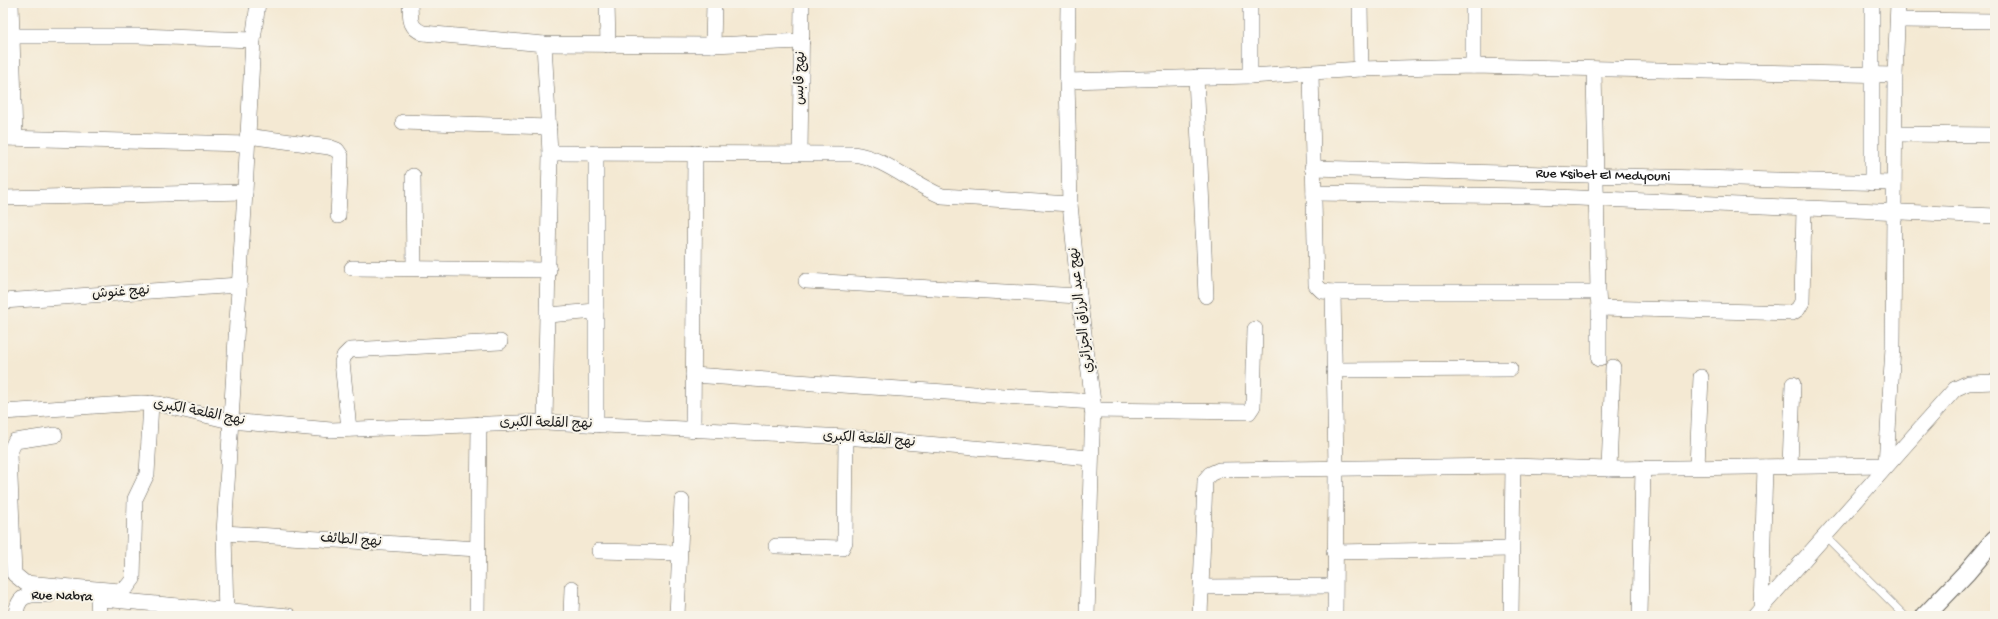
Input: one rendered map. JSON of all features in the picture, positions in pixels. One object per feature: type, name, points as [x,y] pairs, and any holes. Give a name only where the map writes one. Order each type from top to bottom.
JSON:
[{"type":"street","points":[[11,3],[9,138],[247,140],[329,147],[336,150],[341,156],[338,216]]},
{"type":"street","points":[[226,613],[224,533],[253,40],[258,3]]},
{"type":"street","points":[[410,3],[412,24],[415,30],[423,33],[544,44],[713,45],[802,41]]},
{"type":"street","points":[[607,3],[608,45]]},
{"type":"street","points":[[713,45],[714,3]]},
{"type":"street","name":"نهج قابس","points":[[800,153],[802,3]]},
{"type":"street","name":"نهج عبد الرزاق الجزائري","points":[[1068,3],[1067,81],[1070,204],[1092,406],[1087,616]]},
{"type":"street","points":[[1250,3],[1250,76]]},
{"type":"street","points":[[1360,3],[1361,69]]},
{"type":"street","points":[[1472,66],[1473,3]]},
{"type":"street","points":[[1872,3],[1872,182]]},
{"type":"street","points":[[1886,465],[1893,347],[1895,75],[1898,3]]},
{"type":"street","points":[[1898,20],[1995,21]]},
{"type":"street","points":[[11,36],[138,36],[253,40]]},
{"type":"street","points":[[544,44],[550,153],[545,422]]},
{"type":"street","points":[[1067,81],[1250,76],[1361,69],[1472,66],[1895,75]]},
{"type":"street","points":[[1594,69],[1595,200],[1599,308],[1599,359]]},
{"type":"street","points":[[1311,73],[1312,168],[1316,284],[1322,291],[1598,292]]},
{"type":"street","points":[[1196,77],[1206,296]]},
{"type":"street","points":[[403,122],[549,127]]},
{"type":"street","points":[[1895,134],[1995,135]]},
{"type":"street","points":[[550,153],[800,153],[864,155],[942,196],[1070,204]]},
{"type":"street","points":[[596,153],[596,425]]},
{"type":"street","points":[[693,430],[695,154]]},
{"type":"street","name":"Rue Ksibet El Medyouni","points":[[1312,168],[1894,183]]},
{"type":"street","points":[[413,176],[414,268]]},
{"type":"street","points":[[3,198],[245,192]]},
{"type":"street","name":"Rue Ksibet El Medyouni","points":[[1314,193],[1533,196],[1595,200],[1995,216]]},
{"type":"street","points":[[1599,308],[1792,313],[1798,309],[1802,302],[1804,208]]},
{"type":"street","points":[[352,268],[549,270]]},
{"type":"street","points":[[806,281],[1079,296]]},
{"type":"street","name":"نهج غنوش","points":[[3,301],[239,285]]},
{"type":"street","points":[[1332,292],[1336,468],[1334,552],[1335,616]]},
{"type":"street","points":[[548,315],[596,312]]},
{"type":"street","points":[[693,375],[1092,406],[1249,412],[1253,406],[1256,329]]},
{"type":"street","points":[[349,429],[342,362],[344,356],[350,350],[500,342]]},
{"type":"street","points":[[1609,469],[1613,367]]},
{"type":"street","points":[[1334,370],[1510,369]]},
{"type":"street","points":[[1696,466],[1701,377]]},
{"type":"street","points":[[1757,613],[1886,465],[1955,389],[1968,383],[1995,382]]},
{"type":"street","points":[[1790,466],[1793,384]]},
{"type":"street","points":[[54,435],[15,441],[11,445],[9,454],[14,574],[26,583],[120,590],[127,587],[133,579],[135,499],[147,474],[151,403]]},
{"type":"street","name":"نهج القلعة الكبرى","points":[[3,412],[151,403],[230,421],[305,428],[349,429],[545,422],[846,438],[1090,458]]},
{"type":"street","points":[[477,616],[480,424]]},
{"type":"street","points":[[776,546],[842,548],[845,542],[846,438]]},
{"type":"street","points":[[1200,616],[1205,480],[1207,477],[1219,470],[1513,466],[1609,469],[1696,466],[1765,467],[1886,465]]},
{"type":"street","points":[[1511,616],[1513,466]]},
{"type":"street","points":[[1757,613],[1765,467]]},
{"type":"street","points":[[1640,616],[1643,468]]},
{"type":"street","points":[[677,616],[682,501]]},
{"type":"street","name":"نهج الطائف","points":[[224,533],[478,549]]},
{"type":"street","points":[[1925,616],[1967,572],[1995,539]]},
{"type":"street","points":[[1334,552],[1511,549]]},
{"type":"street","points":[[599,551],[679,553]]},
{"type":"street","points":[[1201,587],[1334,586]]},
{"type":"street","points":[[571,616],[572,588]]},
{"type":"street","name":"Rue Nabra","points":[[16,616],[19,603],[23,597],[29,594],[98,598],[226,613],[289,616]]},
{"type":"street","points":[[98,598],[99,616]]},
{"type":"lane","points":[[1825,536],[1905,616]]}]
